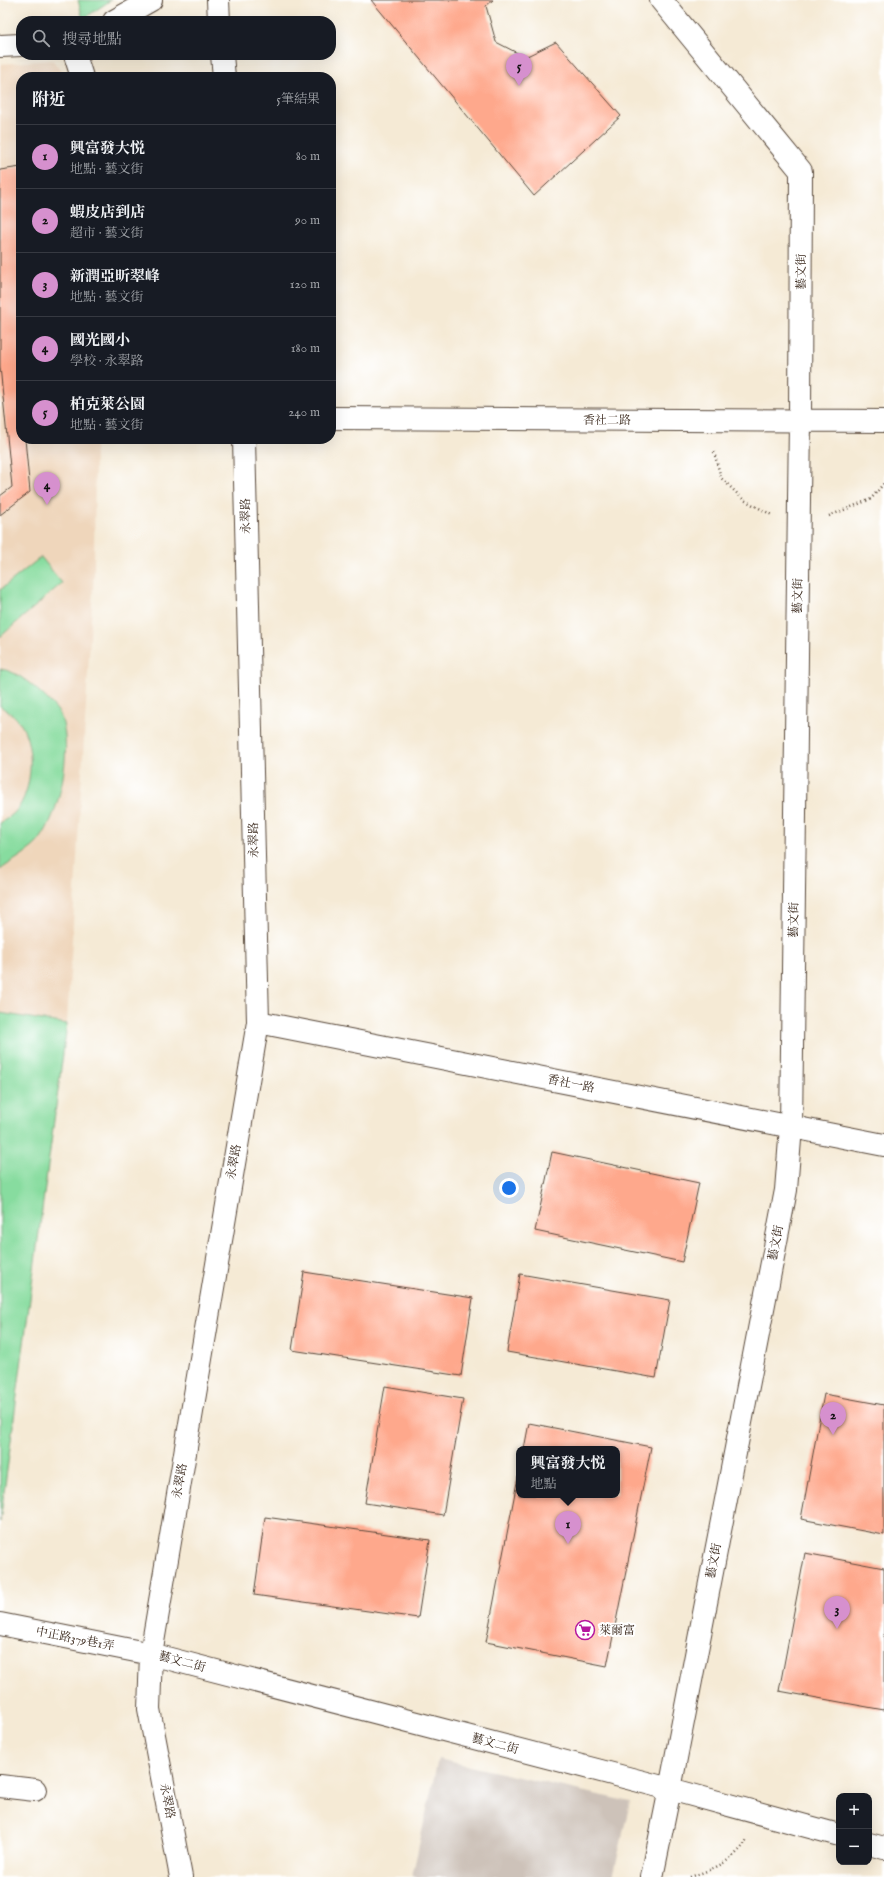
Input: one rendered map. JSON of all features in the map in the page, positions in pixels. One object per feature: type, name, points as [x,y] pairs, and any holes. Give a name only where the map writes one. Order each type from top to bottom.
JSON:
[{"type":"street","points":[[123,16],[151,0]]},
{"type":"street","points":[[218,0],[219,16]]},
{"type":"street","name":"藝文街","points":[[652,1877],[786,1190],[791,1127],[800,421],[801,171],[661,0]]},
{"type":"street","points":[[0,46],[16,45]]},
{"type":"street","points":[[77,60],[80,72]]},
{"type":"street","points":[[222,60],[224,72]]},
{"type":"street","name":"香社二路","points":[[336,418],[884,421]]},
{"type":"street","name":"永翠路","points":[[181,1877],[149,1709],[151,1654],[258,1022],[244,444]]},
{"type":"street","name":"香社一路","points":[[258,1022],[884,1146]]},
{"type":"street","name":"中正路379巷1弄","points":[[0,1624],[151,1654]]},
{"type":"street","name":"藝文二街","points":[[151,1654],[670,1789],[836,1834]]},
{"type":"street","points":[[0,1786],[35,1790]]},
{"type":"street","points":[[872,1845],[884,1848]]},
{"type":"path","points":[[714,452],[721,478],[744,500],[776,517]]},
{"type":"path","points":[[829,516],[871,498],[884,482]]},
{"type":"path","points":[[690,1877],[714,1869],[741,1850],[751,1832]]},
{"type":"shaded area","points":[[52,60],[63,72],[16,72],[16,444],[95,444],[94,571],[67,1024],[0,1013],[0,64]]},
{"type":"shaded area","points":[[438,1759],[630,1802],[613,1877],[412,1877]]},
{"type":"green space","points":[[78,0],[111,0],[87,16],[82,16]]},
{"type":"green space","points":[[41,557],[62,583],[0,637],[0,590]]},
{"type":"green space","points":[[0,669],[14,673],[22,678],[53,705],[61,717],[66,747],[65,764],[58,800],[45,831],[33,847],[0,870],[0,823],[15,812],[26,792],[29,779],[30,753],[23,728],[15,717],[0,706]]},
{"type":"green space","points":[[0,1013],[67,1024],[0,1522]]},
{"type":"building","points":[[371,0],[493,0],[486,6],[496,42],[525,57],[556,42],[621,116],[534,196]]},
{"type":"building","points":[[16,168],[16,444],[25,444],[30,492],[0,515],[0,496],[12,487],[0,366],[0,170]]},
{"type":"building","points":[[552,1152],[699,1183],[682,1262],[535,1231]]},
{"type":"building","points":[[304,1272],[473,1298],[461,1376],[292,1350]]},
{"type":"building","points":[[520,1274],[670,1300],[656,1378],[507,1352]]},
{"type":"building","points":[[385,1386],[463,1399],[443,1515],[365,1503]]},
{"type":"building","points":[[824,1394],[884,1405],[884,1535],[801,1519]]},
{"type":"building","points":[[529,1423],[651,1447],[607,1666],[486,1642],[516,1487],[516,1498],[620,1498],[620,1446],[525,1446]]},
{"type":"building","points":[[265,1517],[430,1540],[418,1618],[254,1595]]},
{"type":"building","points":[[805,1553],[884,1568],[884,1710],[779,1691]]},
{"type":"place","name":"柏克萊公園","points":[[519,86]]},
{"type":"place","name":"國光國小","points":[[47,505]]},
{"type":"place","name":"蝦皮店到店","points":[[833,1435]]},
{"type":"place","name":"興富發大悦","points":[[568,1544]]},
{"type":"place","name":"新潤亞昕翠峰","points":[[837,1629]]},
{"type":"place","name":"萊爾富","points":[[585,1630]]}]
